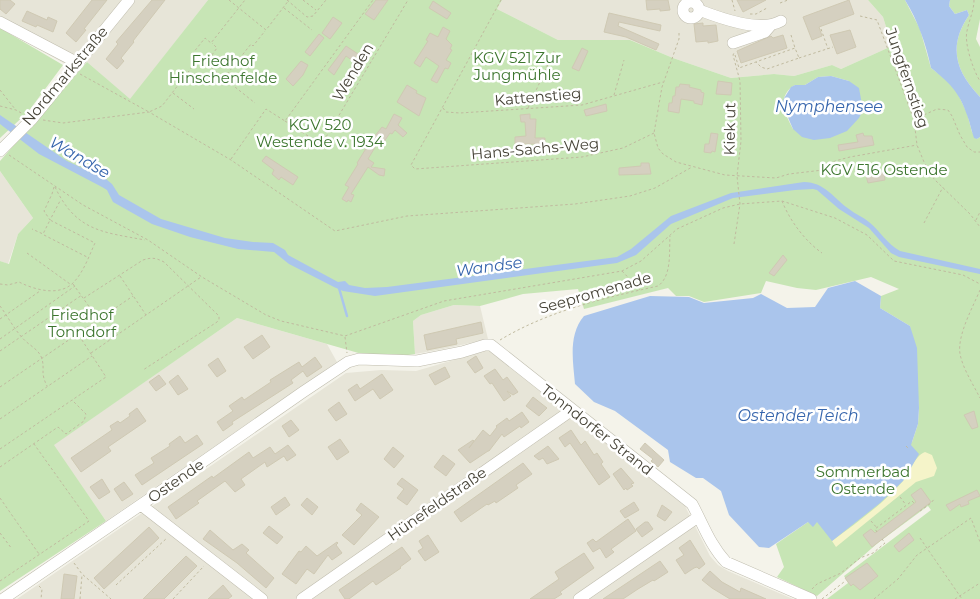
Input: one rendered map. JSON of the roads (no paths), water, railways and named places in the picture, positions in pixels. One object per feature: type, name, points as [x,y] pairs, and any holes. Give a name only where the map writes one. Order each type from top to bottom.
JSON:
[{"type":"street","name":"Nordmarkstraße","points":[[1,150],[32,119],[129,0]]},
{"type":"street","points":[[693,4],[742,23],[776,23],[765,32],[734,49]]},
{"type":"street","points":[[0,22],[75,66]]},
{"type":"street","name":"Ostende","points":[[3,599],[348,362],[359,359],[417,361],[491,345]]},
{"type":"street","name":"Tonndorfer Strand","points":[[491,345],[692,504],[718,554],[726,562],[811,599]]},
{"type":"street","name":"Hünefeldstraße","points":[[302,599],[572,410]]},
{"type":"street","points":[[141,505],[262,599]]},
{"type":"street","points":[[579,599],[698,517]]},
{"type":"water","points":[[905,0],[950,0],[949,6],[955,14],[967,10],[969,15],[958,37],[957,58],[965,78],[980,97],[980,137],[977,139],[974,138],[964,107],[957,94],[931,68],[921,33]]},
{"type":"water","name":"Nymphensee","points":[[831,76],[849,81],[859,88],[863,110],[859,118],[847,131],[830,138],[814,140],[802,137],[793,129],[783,106],[783,100],[791,87],[795,85],[805,85],[818,77]]},
{"type":"water","points":[[0,115],[67,161],[106,179],[112,184],[119,195],[161,219],[225,238],[273,243],[285,250],[288,255],[338,282],[345,281],[349,285],[365,288],[387,287],[617,257],[631,249],[671,216],[731,193],[804,182],[824,188],[851,211],[869,222],[891,245],[900,251],[980,269],[980,274],[899,257],[891,253],[869,228],[839,209],[817,190],[813,189],[733,198],[671,224],[636,255],[617,263],[375,296],[343,291],[289,264],[274,252],[238,249],[190,237],[152,224],[113,202],[107,190],[39,154],[0,124]]},
{"type":"water","name":"Ostender Teich","points":[[855,281],[881,296],[880,308],[910,326],[917,348],[919,408],[918,424],[911,445],[919,454],[903,481],[880,503],[832,541],[817,522],[813,527],[808,522],[769,548],[759,547],[729,515],[721,491],[703,478],[696,478],[670,462],[668,450],[615,411],[594,402],[575,384],[574,340],[579,323],[584,316],[650,296],[689,297],[704,303],[753,298],[761,294],[787,308],[815,307],[828,288]]},
{"type":"waterway","points":[[339,288],[347,316]]},
{"type":"park label","name":"KGV 521 Zur Jungmühle","points":[[517,66]]},
{"type":"park label","name":"Friedhof Hinschenfelde","points":[[223,70]]},
{"type":"park label","name":"KGV 520 Westende v. 1934","points":[[320,134]]},
{"type":"park label","name":"KGV 516 Ostende","points":[[884,170]]},
{"type":"park label","name":"Friedhof Tonndorf","points":[[82,324]]},
{"type":"park label","name":"Sommerbad Ostende","points":[[863,480]]},
{"type":"water label","name":"Wandse","points":[[80,157]]},
{"type":"water label","name":"Wandse","points":[[489,266]]}]
